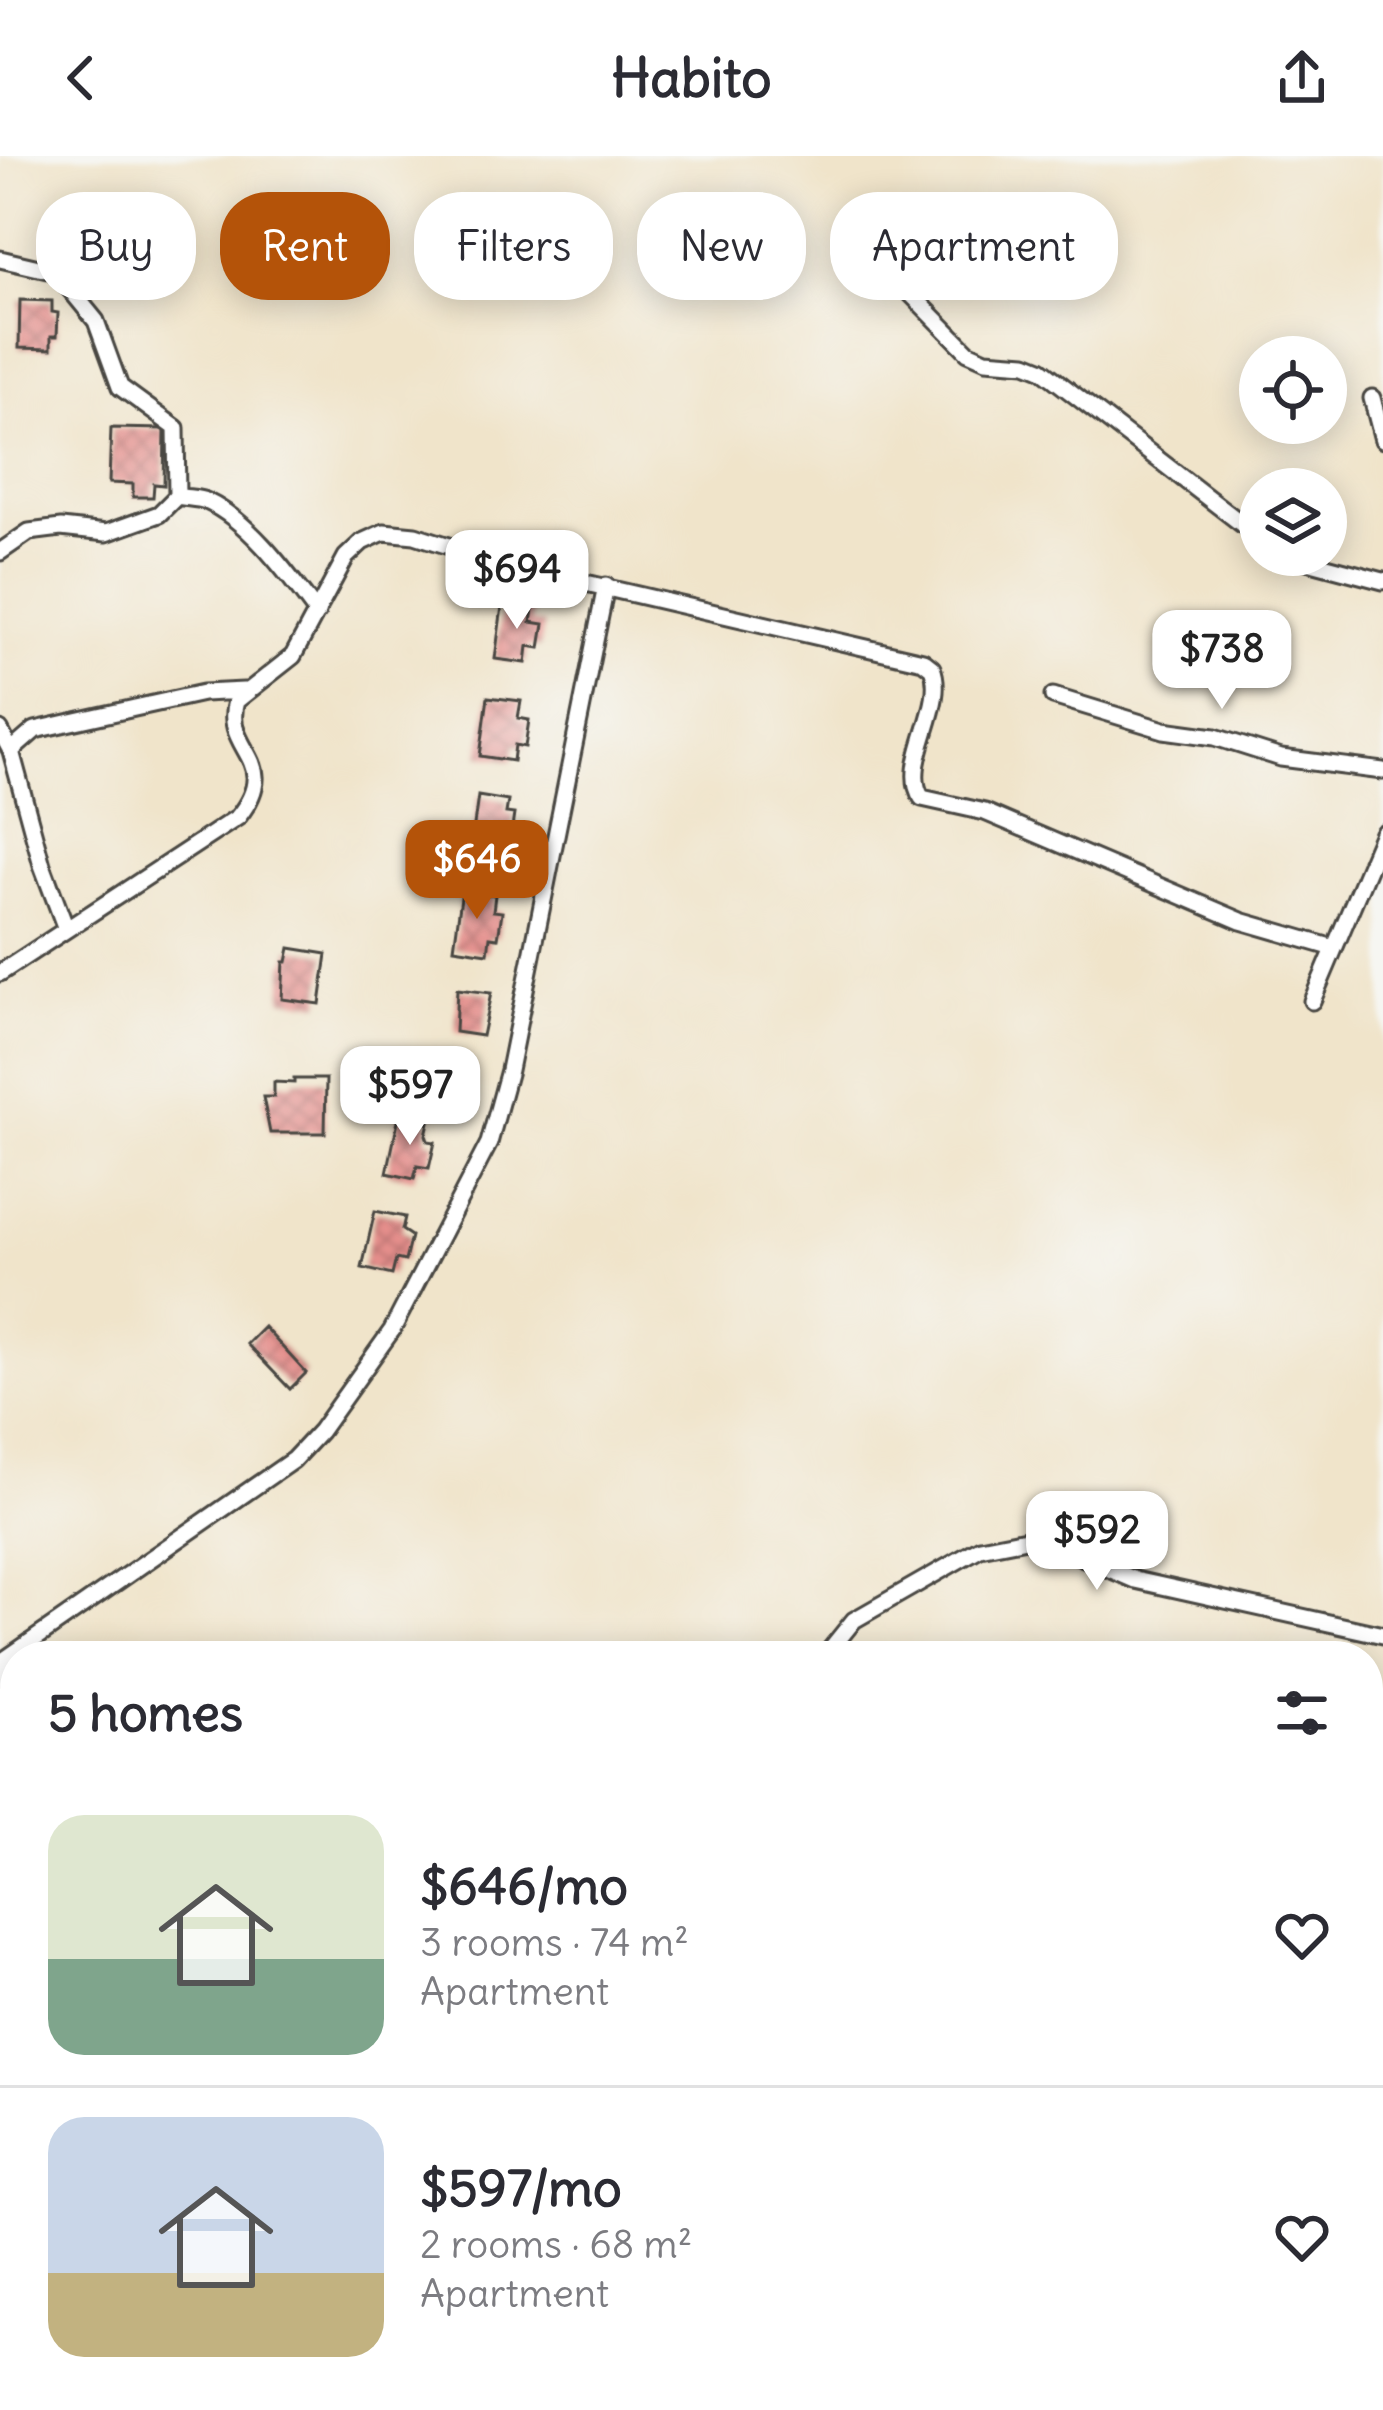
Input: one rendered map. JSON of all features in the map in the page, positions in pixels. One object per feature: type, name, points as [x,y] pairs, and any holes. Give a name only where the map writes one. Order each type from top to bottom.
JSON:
[{"type":"street","points":[[0,259],[56,272],[96,322],[120,387],[176,428],[177,496],[159,514],[106,533],[62,528],[29,532],[0,552]]},
{"type":"street","points":[[917,300],[968,352],[986,360],[1041,369],[1239,522]]},
{"type":"street","points":[[1372,398],[1383,440]]},
{"type":"street","points":[[177,496],[206,501],[243,528],[278,561],[317,613]]},
{"type":"street","points":[[0,973],[224,829],[246,806],[257,783],[233,717],[236,701],[292,656],[346,557],[383,532],[415,535],[508,565],[923,661],[932,668],[936,688],[916,774],[917,793],[922,798],[985,812],[1241,920],[1334,948]]},
{"type":"street","points":[[1347,571],[1383,581]]},
{"type":"street","points":[[37,1641],[293,1460],[320,1431],[392,1330],[489,1143],[509,1070],[607,586]]},
{"type":"street","points":[[11,751],[35,730],[203,693],[244,691]]},
{"type":"street","points":[[1053,696],[1177,734],[1215,737],[1281,758],[1383,771]]},
{"type":"street","points":[[0,730],[11,751],[66,928]]},
{"type":"street","points":[[1312,1001],[1383,833]]},
{"type":"street","points":[[837,1641],[854,1620],[980,1548],[1026,1539],[1045,1541],[1135,1580],[1383,1635]]},
{"type":"building","points":[[20,300],[52,301],[52,312],[58,313],[51,349],[19,348]]},
{"type":"building","points":[[111,428],[165,429],[164,485],[154,484],[153,497],[133,497],[133,484],[109,483]]},
{"type":"building","points":[[503,599],[534,603],[531,622],[544,624],[540,648],[528,646],[526,663],[495,659]]},
{"type":"building","points":[[488,697],[521,701],[518,718],[529,720],[525,747],[515,745],[513,761],[480,756]]},
{"type":"building","points":[[478,796],[508,801],[506,813],[514,814],[510,842],[502,841],[499,859],[470,854]]},
{"type":"building","points":[[462,890],[495,895],[493,911],[502,912],[498,938],[490,937],[488,953],[454,948]]},
{"type":"building","points":[[290,948],[327,954],[320,1004],[282,999],[284,962]]},
{"type":"building","points":[[457,989],[491,993],[482,1036],[455,1032]]},
{"type":"building","points":[[294,1079],[326,1079],[325,1133],[270,1133],[263,1097],[274,1097],[274,1082],[294,1083]]},
{"type":"building","points":[[399,1116],[429,1122],[426,1135],[435,1142],[429,1168],[417,1166],[414,1179],[387,1173]]},
{"type":"building","points":[[375,1211],[405,1217],[402,1230],[411,1236],[405,1261],[396,1259],[392,1275],[362,1268]]},
{"type":"building","points":[[264,1327],[306,1373],[290,1389],[247,1344]]}]
